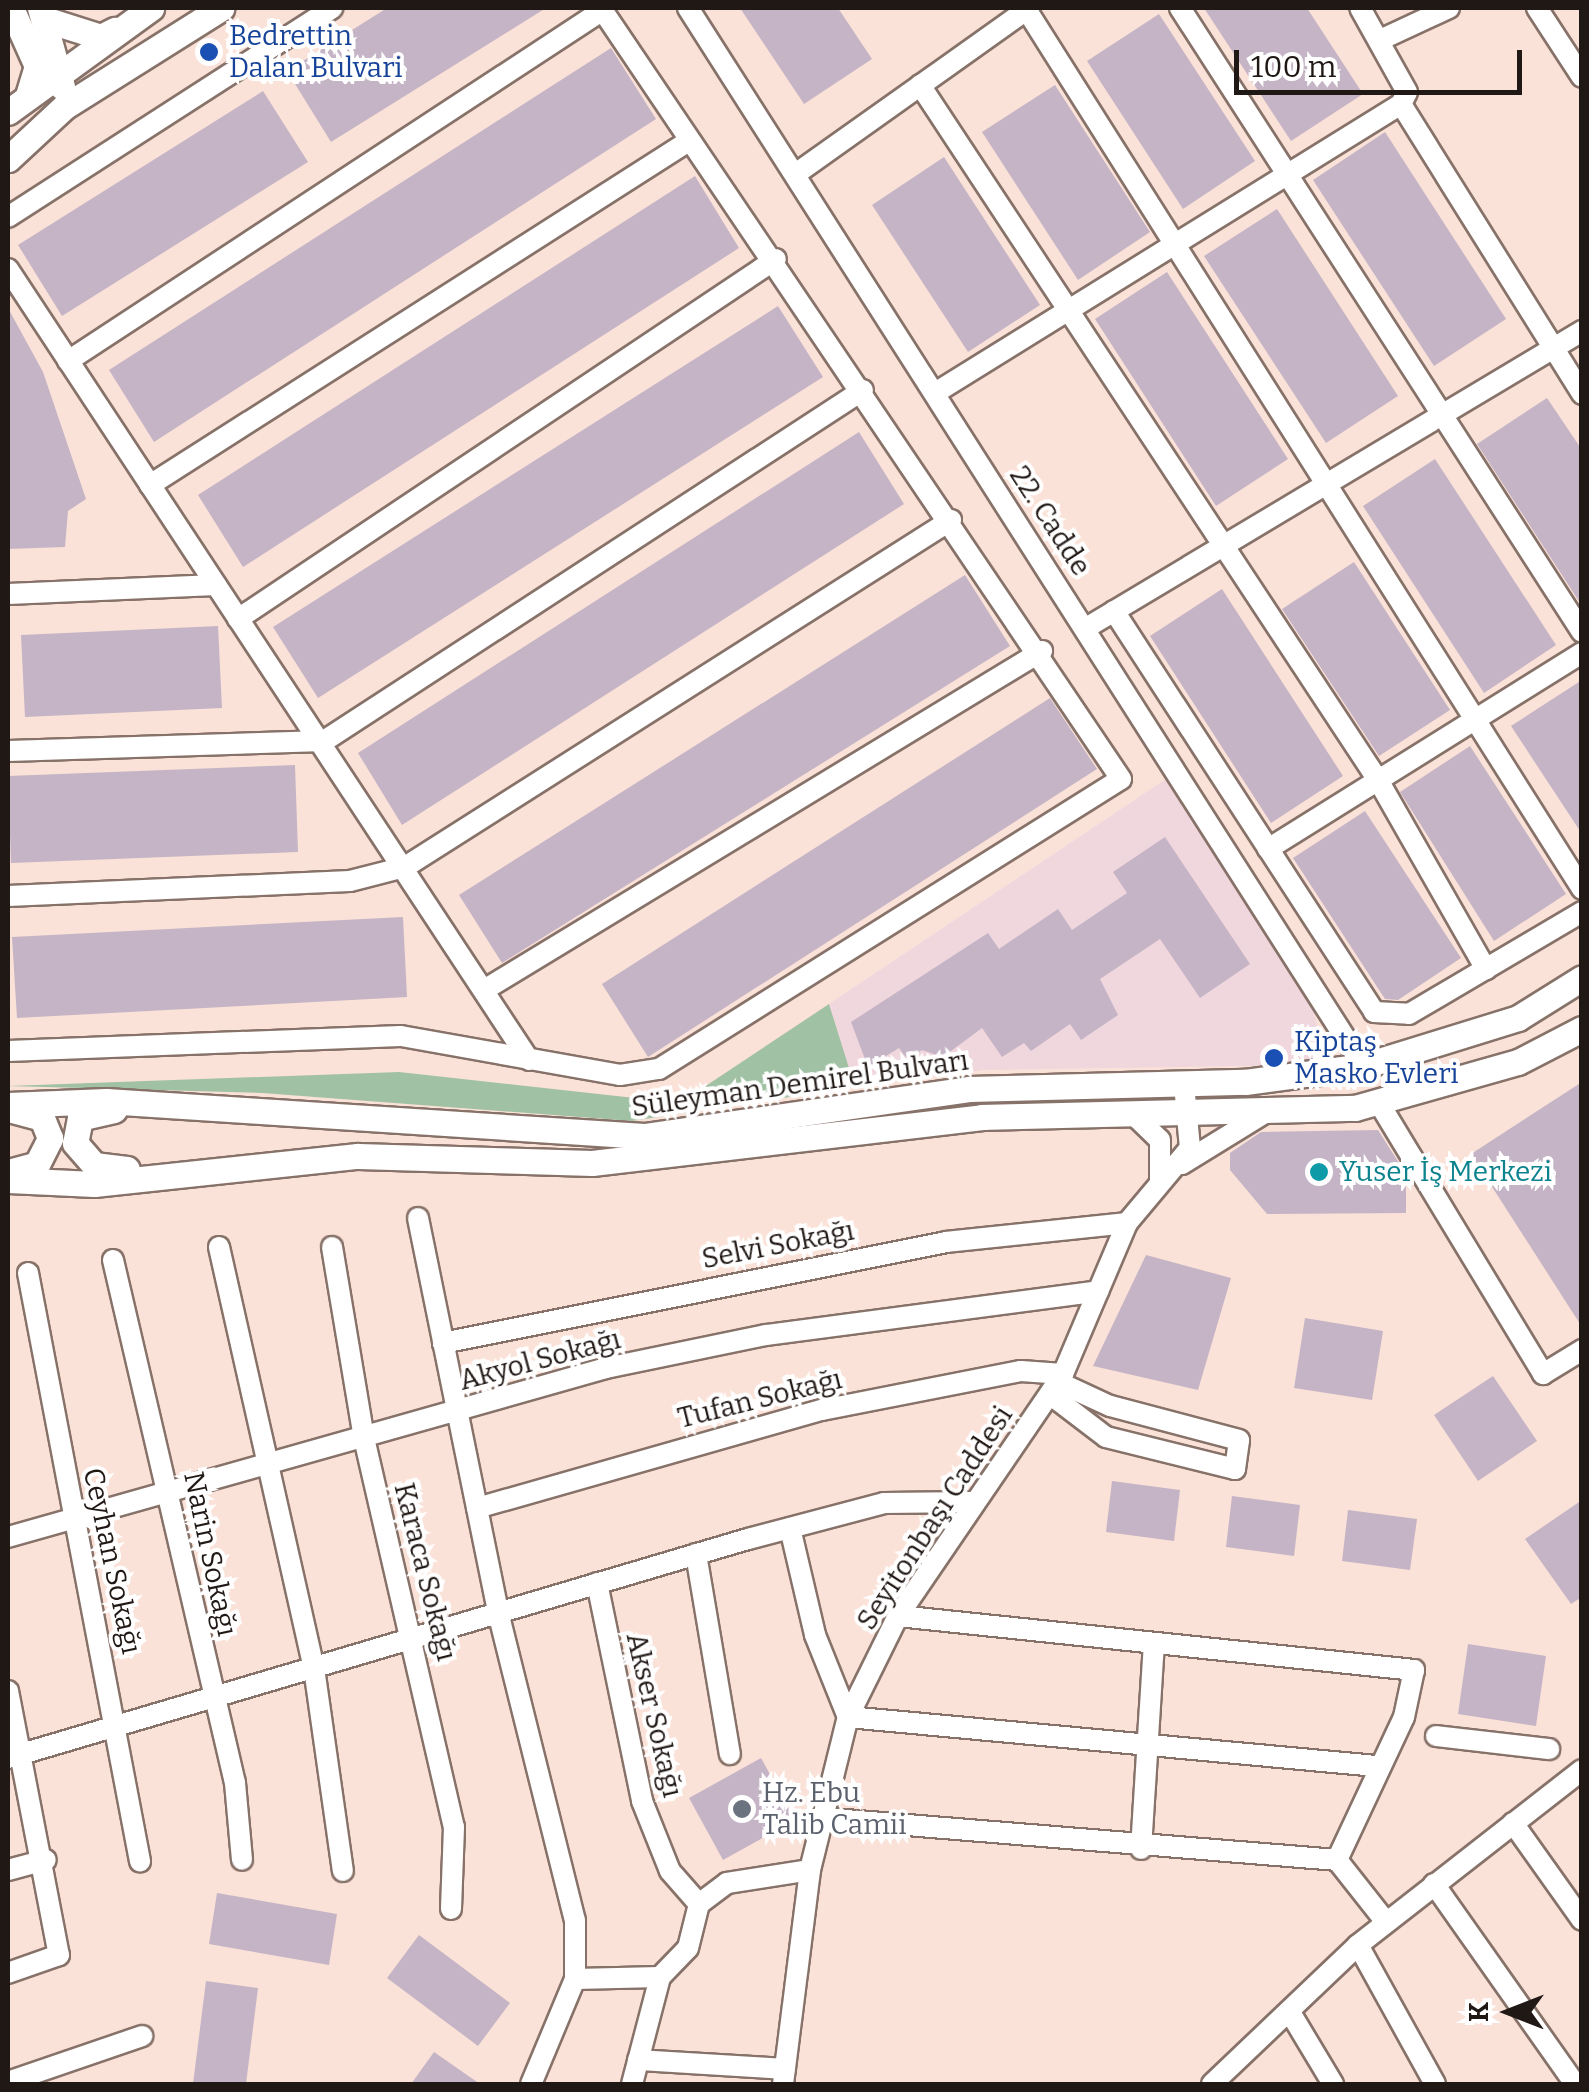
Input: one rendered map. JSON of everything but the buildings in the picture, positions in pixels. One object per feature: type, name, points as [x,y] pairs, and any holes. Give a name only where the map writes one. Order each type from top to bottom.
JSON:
[{"type":"main road","points":[[11,8],[37,66],[28,96]]},
{"type":"main road","points":[[43,14],[101,37],[151,8]]},
{"type":"main road","points":[[8,158],[64,107],[221,8]]},
{"type":"main road","points":[[43,14],[60,73],[64,107]]},
{"type":"main road","points":[[8,112],[124,25]]},
{"type":"main road","name":"Süleyman Demirel Bulvarı","points":[[8,1107],[78,1100],[159,1109],[609,1138],[969,1089],[1184,1085],[1363,1066],[1500,1025],[1582,978]]},
{"type":"main road","name":"Süleyman Demirel Bulvarı","points":[[8,1176],[94,1184],[156,1170],[358,1156],[592,1163],[982,1116],[1268,1111],[1379,1102],[1518,1062],[1582,1029]]},
{"type":"main road","points":[[8,1107],[34,1112],[50,1138],[37,1164],[8,1176]]},
{"type":"main road","points":[[156,1170],[94,1165],[75,1128],[88,1112],[159,1109]]},
{"type":"street","points":[[8,217],[332,8]]},
{"type":"street","name":"22. Cadde","points":[[688,8],[797,173],[1363,1066]]},
{"type":"street","points":[[797,173],[1027,8],[1582,890]]},
{"type":"street","points":[[1180,8],[1448,416],[1582,632]]},
{"type":"street","points":[[935,393],[1402,104],[1408,92],[1360,8]]},
{"type":"street","points":[[1380,40],[1449,8]]},
{"type":"street","points":[[1538,8],[1582,77]]},
{"type":"street","points":[[8,1051],[401,1036],[620,1074],[659,1070],[1121,779],[1042,651],[602,9],[68,361]]},
{"type":"street","points":[[920,86],[1069,310],[1220,549],[1378,780],[1486,969]]},
{"type":"street","points":[[1402,104],[1582,394]]},
{"type":"street","points":[[150,485],[689,141]]},
{"type":"street","points":[[238,618],[776,259]]},
{"type":"street","points":[[8,269],[238,618],[324,741],[530,1060]]},
{"type":"street","points":[[1086,628],[1448,416],[1582,332]]},
{"type":"street","points":[[8,751],[324,741],[863,390]]},
{"type":"street","points":[[8,896],[350,880],[405,867],[950,520]]},
{"type":"street","points":[[8,594],[216,585]]},
{"type":"street","points":[[1114,611],[1374,1012],[1409,1014],[1582,912]]},
{"type":"street","points":[[484,990],[1042,651]]},
{"type":"street","points":[[1268,848],[1582,653]]},
{"type":"street","points":[[1184,1085],[1194,1113]]},
{"type":"street","points":[[1379,1102],[1543,1374],[1582,1350]]},
{"type":"street","name":"Seyitonbaşı Caddesi","points":[[1160,1180],[1268,1111]]},
{"type":"street","name":"Seyitonbaşı Caddesi","points":[[784,2077],[810,1870],[848,1717],[898,1616],[972,1502],[1057,1384],[1127,1224],[1190,1148],[1194,1113]]},
{"type":"street","points":[[1133,1114],[1160,1140],[1160,1180]]},
{"type":"street","points":[[418,1218],[498,1612],[575,1920],[575,1979],[531,2084]]},
{"type":"street","name":"Selvi Sokağı","points":[[443,1343],[946,1242],[1127,1224]]},
{"type":"street","points":[[219,1247],[314,1668],[343,1871]]},
{"type":"street","name":"Karaca Sokağı","points":[[332,1247],[364,1438],[414,1637],[454,1826],[451,1910]]},
{"type":"street","name":"Narin Sokağı","points":[[114,1260],[170,1492],[211,1699],[234,1782],[242,1860]]},
{"type":"street","name":"Ceyhan Sokağı","points":[[28,1272],[118,1726],[140,1861]]},
{"type":"street","name":"Akyol Sokağı","points":[[8,1536],[457,1412],[766,1335],[1098,1292]]},
{"type":"street","name":"Tufan Sokağı","points":[[476,1508],[822,1410],[1021,1371],[1057,1384]]},
{"type":"street","points":[[1057,1384],[1110,1406],[1239,1440],[1235,1470],[1106,1438],[1057,1384]]},
{"type":"street","points":[[16,1756],[696,1554],[884,1503],[972,1502]]},
{"type":"street","points":[[790,1528],[815,1635],[848,1717],[1145,1749],[1376,1766]]},
{"type":"street","points":[[696,1554],[730,1754]]},
{"type":"street","name":"Akser Sokağı","points":[[597,1583],[642,1801],[670,1871],[699,1904]]},
{"type":"street","points":[[898,1616],[1414,1670],[1404,1717],[1376,1766],[1337,1860]]},
{"type":"street","points":[[1140,1849],[1154,1644]]},
{"type":"street","points":[[8,1691],[16,1756],[46,1860],[58,1955],[8,1973]]},
{"type":"street","points":[[1436,1736],[1549,1749]]},
{"type":"street","points":[[1224,2080],[1358,1946],[1582,1770]]},
{"type":"street","points":[[821,1818],[1140,1849],[1337,1860],[1386,1922]]},
{"type":"street","points":[[1513,1823],[1582,1920]]},
{"type":"street","points":[[8,1870],[46,1860]]},
{"type":"street","points":[[632,2084],[660,1977],[688,1948],[699,1904],[727,1884],[810,1870]]},
{"type":"street","points":[[1434,1884],[1576,2084]]},
{"type":"street","points":[[1358,1946],[1435,2084]]},
{"type":"street","points":[[575,1979],[660,1977]]},
{"type":"street","points":[[1291,2014],[1333,2084]]},
{"type":"street","points":[[8,2082],[142,2036]]},
{"type":"street","points":[[638,2060],[784,2077]]},
{"type":"shaded area","points":[[1166,779],[1312,1002],[1320,1040],[1310,1065],[983,1070],[855,1087],[829,1004]]},
{"type":"green space","points":[[829,1004],[855,1087],[632,1121],[262,1093],[8,1086],[399,1072],[680,1103]]},
{"type":"place","name":"Bedrettin Dalan Bulvari","points":[[209,52]]},
{"type":"place","name":"Kiptaş Masko Evleri","points":[[1274,1058]]},
{"type":"place","name":"Yuser İş Merkezi","points":[[1319,1172]]},
{"type":"place","name":"Hz. Ebu Talib Camii","points":[[742,1809]]}]
